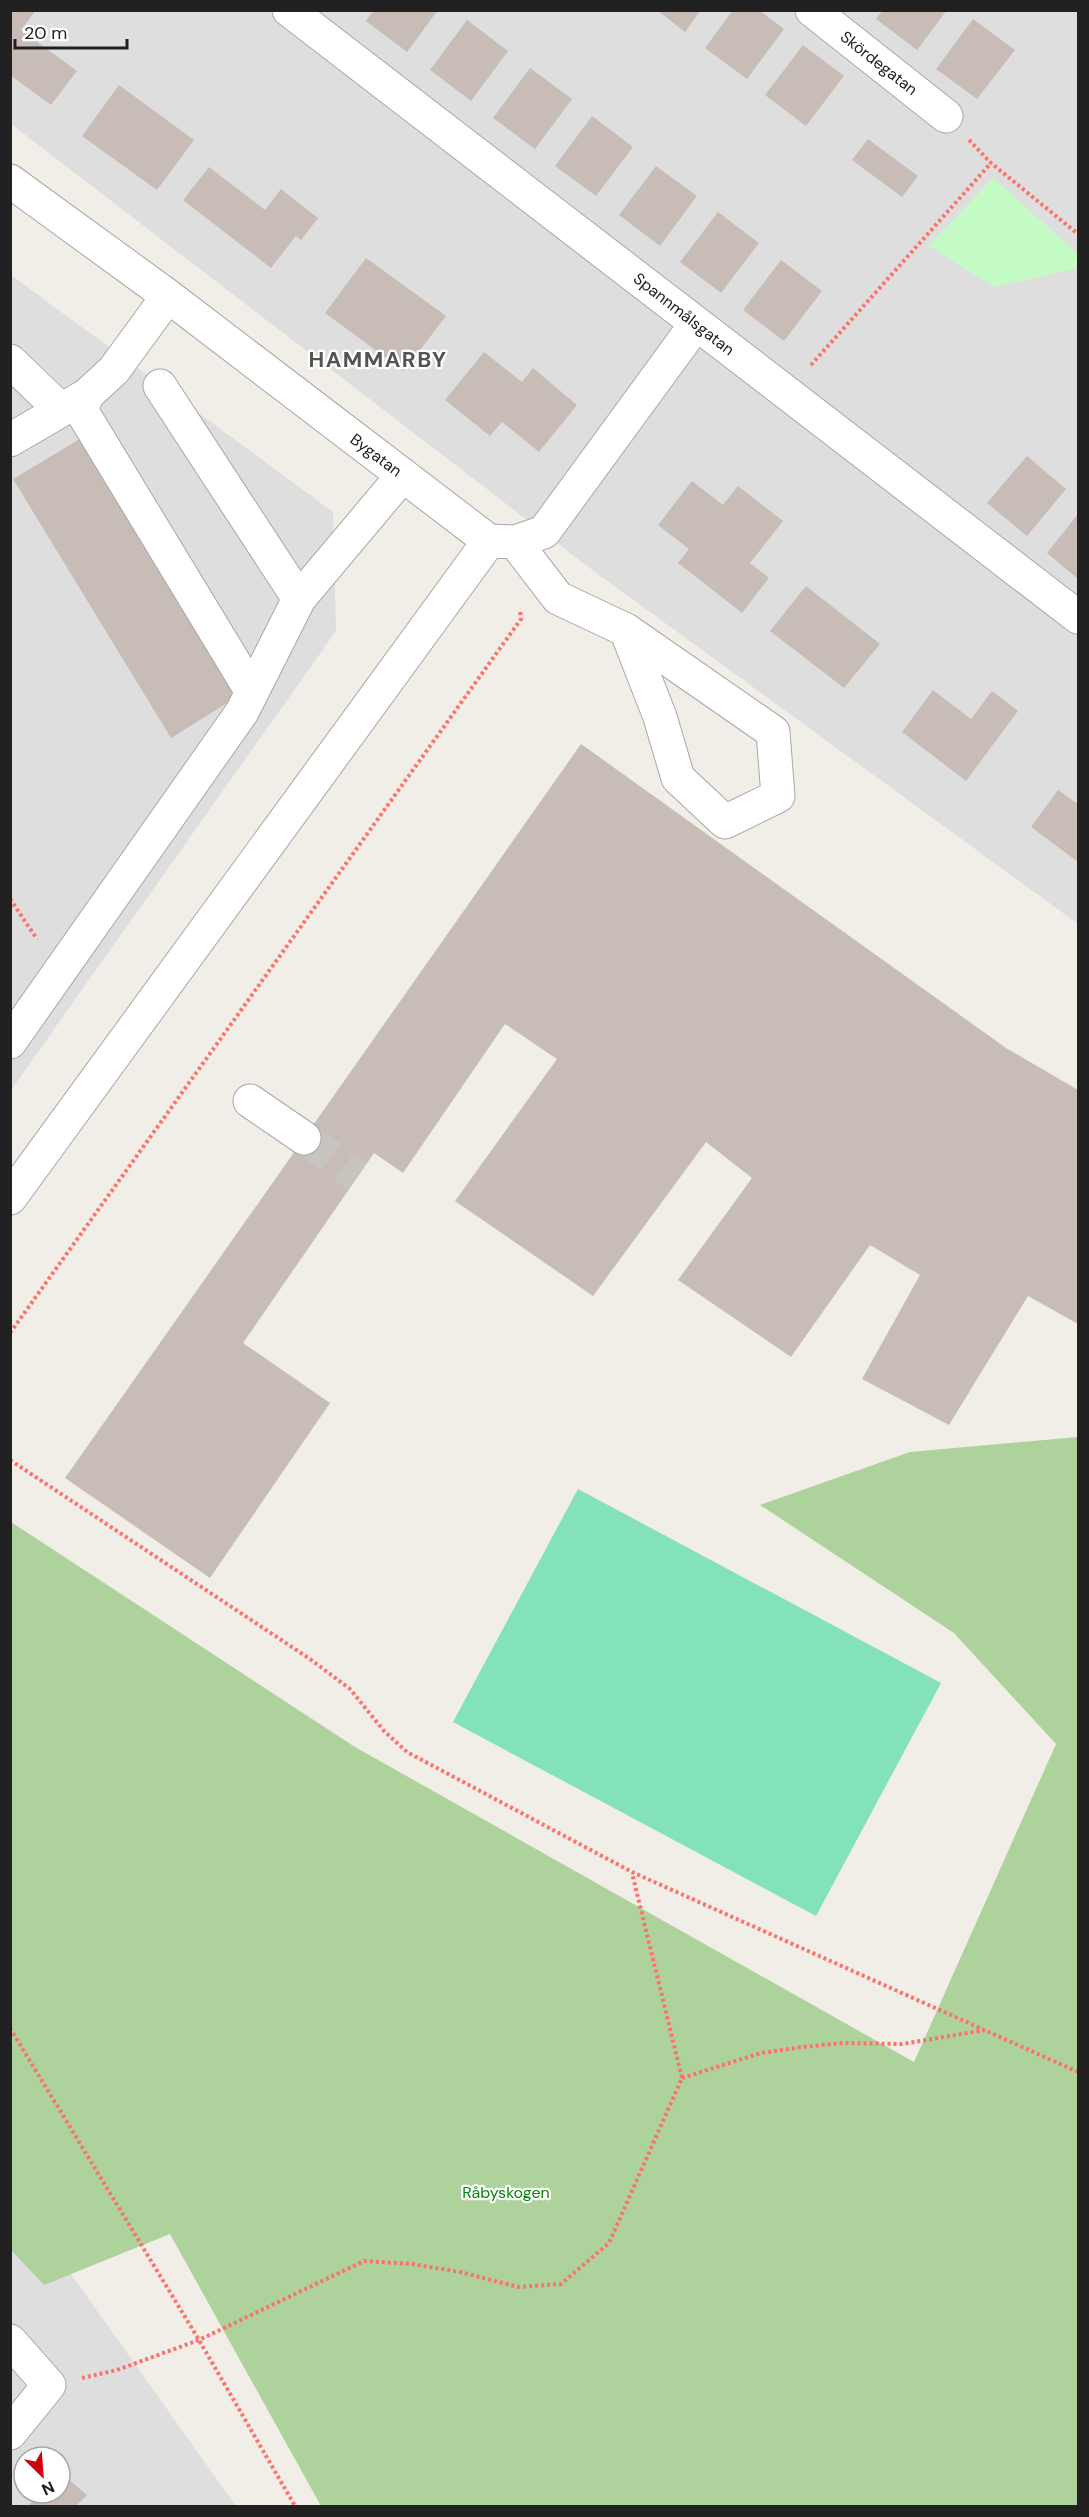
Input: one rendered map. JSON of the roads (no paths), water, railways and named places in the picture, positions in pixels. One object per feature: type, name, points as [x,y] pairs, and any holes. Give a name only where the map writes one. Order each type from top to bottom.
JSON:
[{"type":"street","name":"Spannmålsgatan","points":[[289,10],[1078,617]]},
{"type":"street","name":"Skördegatan","points":[[813,10],[946,116]]},
{"type":"street","name":"Bygatan","points":[[10,181],[168,296],[403,475],[502,542],[558,598],[626,630],[773,732],[778,796],[725,822],[678,778],[660,717],[626,630]]},
{"type":"street","points":[[10,440],[74,402],[114,370],[168,296]]},
{"type":"street","points":[[10,1198],[502,542],[544,532],[696,324]]},
{"type":"street","points":[[10,360],[74,402],[81,410],[252,692]]},
{"type":"street","points":[[160,386],[299,599]]},
{"type":"street","points":[[10,1042],[242,712],[299,599],[403,475]]},
{"type":"street","points":[[250,1101],[304,1138]]},
{"type":"street","points":[[10,2341],[49,2385],[10,2433]]},
{"type":"tunnel","points":[[304,1138],[358,1176]]},
{"type":"district","name":"HAMMARBY","points":[[378,359]]},
{"type":"park label","name":"Råbyskogen","points":[[506,2192]]}]
